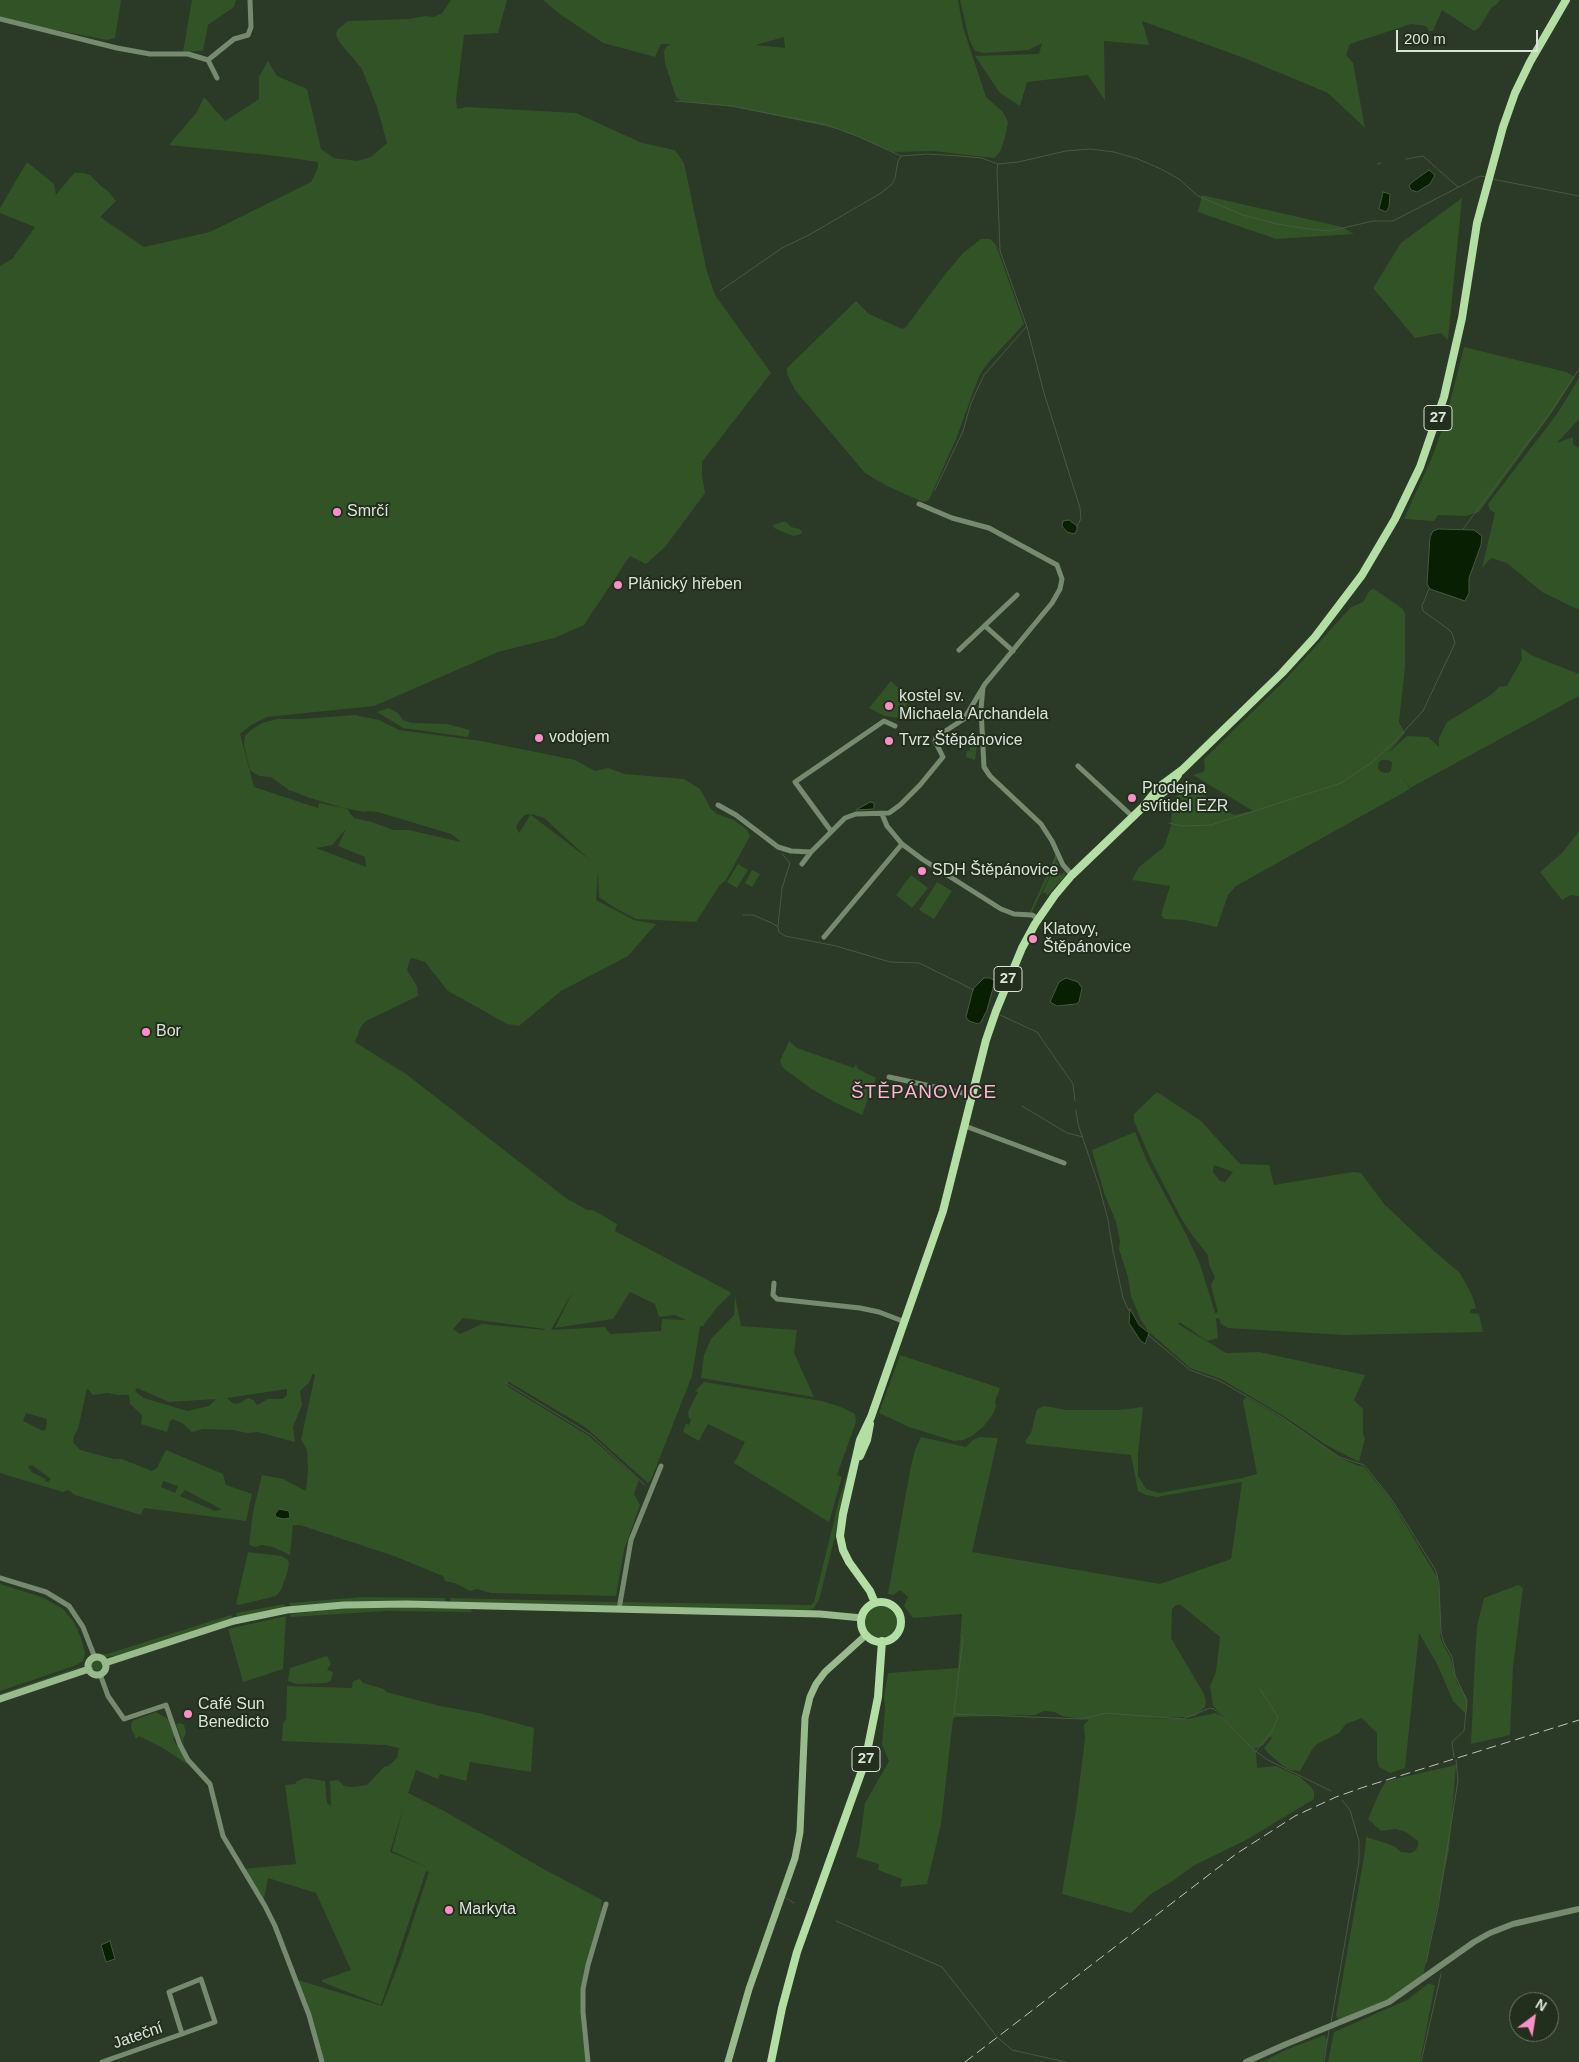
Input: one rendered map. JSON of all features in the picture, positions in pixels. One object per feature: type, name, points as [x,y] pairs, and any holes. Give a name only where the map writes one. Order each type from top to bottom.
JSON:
[{"type":"main road","name":"27","points":[[875,1603],[866,1586],[846,1558],[840,1540],[843,1514],[854,1468],[867,1440],[871,1417],[943,1211],[986,1040],[999,1001],[1016,962],[1039,919],[1055,895],[1072,875],[1142,808],[1165,791],[1182,770],[1282,673],[1326,623],[1373,558],[1405,500],[1434,429],[1450,374],[1462,318],[1477,223],[1503,127],[1515,93],[1530,62],[1566,0]]},
{"type":"main road","points":[[885,1602],[898,1611],[901,1619],[897,1634],[891,1639],[882,1641],[872,1639],[862,1627],[862,1618],[866,1609],[875,1603],[885,1602]]},
{"type":"main road","points":[[105,1663],[234,1622],[271,1613],[316,1607],[374,1604],[830,1614],[862,1618]]},
{"type":"main road","points":[[728,2062],[749,1989],[795,1858],[800,1832],[805,1718],[810,1696],[825,1672],[866,1634]]},
{"type":"main road","name":"27","points":[[771,2062],[782,2008],[797,1952],[815,1898],[856,1790],[867,1754],[878,1697],[882,1641]]},
{"type":"main road","points":[[95,1658],[100,1658],[105,1663],[105,1669],[100,1674],[94,1674],[89,1669],[89,1662],[95,1658]]},
{"type":"main road","points":[[0,1699],[89,1669]]},
{"type":"street","points":[[208,60],[234,39],[248,35],[251,27],[250,0]]},
{"type":"street","points":[[0,19],[117,48],[150,54],[188,54],[208,60],[217,78]]},
{"type":"street","points":[[802,864],[810,852],[831,831],[851,815],[889,813],[900,806],[942,759],[935,738],[964,719],[983,687],[1052,603],[1060,589],[1062,579],[1057,565],[988,528],[952,518],[919,504]]},
{"type":"street","points":[[959,650],[1017,595]]},
{"type":"street","points":[[985,626],[1013,651]]},
{"type":"street","points":[[983,687],[981,709],[982,760],[984,767],[990,776],[1040,824],[1052,840],[1063,865],[1072,875]]},
{"type":"street","points":[[831,831],[795,782],[884,721],[895,726]]},
{"type":"street","points":[[1078,766],[1133,817]]},
{"type":"street","points":[[718,805],[736,814],[778,847],[791,851],[810,852]]},
{"type":"street","points":[[882,814],[887,826],[902,844],[1001,910],[1014,914],[1032,915],[1039,919]]},
{"type":"street","points":[[824,937],[902,844]]},
{"type":"street","points":[[889,1076],[972,1095]]},
{"type":"street","points":[[965,1126],[1064,1163]]},
{"type":"street","points":[[774,1283],[773,1295],[777,1299],[860,1308],[879,1312],[904,1322]]},
{"type":"street","points":[[619,1609],[631,1540],[661,1466]]},
{"type":"street","points":[[0,1578],[46,1592],[69,1606],[83,1626],[95,1658]]},
{"type":"street","points":[[100,1674],[108,1696],[124,1719],[166,1705],[180,1745],[188,1760],[210,1784],[223,1836],[275,1926],[309,2015],[322,2062]]},
{"type":"street","points":[[588,2062],[583,2012],[584,1988],[588,1965],[606,1904]]},
{"type":"street","points":[[1246,2062],[1284,2044],[1389,2002],[1474,1942],[1490,1933],[1513,1924],[1579,1909]]},
{"type":"street","name":"Jateční","points":[[102,2062],[182,2034],[214,2022],[201,1979],[169,1992],[182,2034]]},
{"type":"shaded area","points":[[0,0],[121,0],[115,38],[107,40],[0,19]]},
{"type":"shaded area","points":[[192,0],[236,0],[234,7],[208,25],[203,51],[183,52]]},
{"type":"shaded area","points":[[451,0],[507,0],[498,33],[464,35],[456,99],[457,109],[467,107],[576,113],[642,143],[675,150],[684,163],[707,272],[715,295],[771,373],[702,462],[705,493],[700,500],[665,547],[646,564],[630,556],[584,625],[554,638],[498,652],[374,706],[267,717],[251,725],[240,734],[254,787],[318,808],[319,803],[344,808],[289,790],[271,777],[259,776],[250,770],[244,745],[245,736],[251,730],[262,723],[277,719],[355,715],[379,720],[399,730],[481,741],[575,760],[595,771],[608,768],[625,774],[684,779],[700,789],[711,809],[717,814],[734,820],[747,830],[750,836],[726,880],[720,885],[696,922],[636,919],[599,897],[598,871],[596,900],[634,920],[656,924],[628,956],[561,991],[519,1026],[507,1024],[448,991],[425,962],[412,958],[407,970],[417,986],[418,996],[366,1021],[361,1026],[355,1042],[406,1074],[566,1198],[587,1210],[593,1210],[617,1224],[615,1231],[731,1294],[718,1306],[703,1326],[700,1326],[692,1376],[651,1480],[648,1483],[585,1427],[509,1382],[506,1384],[589,1436],[639,1480],[634,1494],[640,1505],[624,1550],[616,1596],[491,1593],[477,1589],[470,1591],[455,1583],[445,1581],[443,1576],[394,1556],[300,1525],[293,1525],[290,1555],[273,1547],[249,1545],[253,1512],[262,1475],[283,1479],[306,1491],[307,1450],[301,1440],[315,1375],[313,1373],[309,1383],[300,1391],[302,1405],[293,1427],[295,1442],[258,1432],[247,1433],[233,1430],[203,1429],[192,1432],[182,1423],[173,1419],[170,1421],[167,1432],[141,1424],[142,1415],[130,1404],[129,1395],[107,1393],[93,1395],[87,1388],[78,1429],[73,1442],[80,1450],[114,1459],[122,1459],[152,1471],[157,1468],[166,1450],[223,1474],[226,1485],[252,1494],[246,1521],[144,1508],[141,1515],[75,1495],[68,1490],[63,1492],[0,1473],[0,266],[12,259],[35,227],[0,213],[0,208],[27,162],[54,184],[56,195],[74,173],[90,175],[116,201],[100,217],[144,247],[210,232],[311,182],[318,168],[318,162],[169,145],[197,112],[204,97],[225,121],[259,99],[259,77],[268,61],[277,76],[307,89],[321,149],[334,158],[357,161],[371,157],[387,143],[377,107],[362,69],[340,43],[336,35],[337,30],[348,21],[434,17],[442,13]],"holes":[[[344,808],[365,812],[378,812],[451,834],[461,842],[409,830],[393,830],[354,818],[349,810]],[[531,814],[519,833],[516,827],[525,815]],[[531,815],[544,818],[590,860]],[[346,829],[338,846],[365,857],[366,867],[316,848],[332,845]],[[573,1291],[555,1328],[613,1319],[630,1292],[655,1304],[659,1317],[675,1315],[686,1320],[662,1319],[661,1331],[610,1334],[605,1327],[551,1330]],[[463,1318],[545,1330],[482,1324],[460,1334],[453,1329]],[[137,1388],[169,1402],[216,1399],[209,1406],[187,1411],[144,1398],[137,1393],[135,1390]],[[287,1389],[287,1395],[283,1399],[268,1399],[257,1405],[248,1398],[234,1404],[227,1398]],[[26,1413],[47,1419],[46,1429],[43,1431],[23,1421]],[[32,1465],[51,1479],[48,1482],[45,1481],[45,1479],[32,1472],[28,1467]],[[163,1481],[178,1486],[175,1493],[161,1487]],[[185,1490],[222,1509],[215,1511],[180,1496]]]},
{"type":"shaded area","points":[[543,0],[958,0],[963,27],[986,97],[1003,112],[1008,122],[1006,134],[1000,152],[994,158],[934,151],[894,152],[839,129],[735,107],[681,101],[676,97],[665,63],[664,51],[671,44],[661,44],[655,57],[603,43],[561,15]],"holes":[[[784,37],[785,48],[756,45]]]},
{"type":"shaded area","points":[[960,0],[1500,0],[1492,7],[1479,28],[1474,31],[1442,10],[1433,31],[1429,31],[1426,26],[1411,24],[1350,44],[1346,55],[1353,63],[1365,128],[1328,93],[1244,58],[1142,21],[1149,45],[1104,41],[1105,100],[1088,75],[1027,82],[1020,106],[999,92],[975,56],[1039,54],[1042,43],[1029,50],[984,53],[975,51],[969,39]]},
{"type":"shaded area","points":[[1429,170],[1435,175],[1430,184],[1417,192],[1411,190],[1409,186],[1411,183]]},
{"type":"shaded area","points":[[1383,192],[1390,194],[1389,207],[1386,212],[1379,209]]},
{"type":"shaded area","points":[[1202,195],[1342,227],[1354,234],[1276,239],[1198,212]]},
{"type":"shaded area","points":[[1462,198],[1448,340],[1441,333],[1415,338],[1373,288],[1401,243]]},
{"type":"shaded area","points":[[981,239],[990,239],[996,245],[1024,324],[987,364],[979,376],[956,439],[929,500],[923,502],[887,486],[865,473],[795,390],[787,374],[787,368],[856,301],[869,314],[902,329],[906,327],[963,253]]},
{"type":"shaded area","points":[[1464,347],[1566,372],[1575,377],[1551,414],[1479,512],[1466,516],[1438,515],[1434,521],[1404,519],[1433,455],[1446,418]]},
{"type":"shaded area","points":[[1579,378],[1579,419],[1557,443],[1573,437],[1573,444],[1579,448],[1579,610],[1542,592],[1507,563],[1491,558],[1482,568],[1495,513],[1490,510],[1488,504],[1557,414]]},
{"type":"shaded area","points":[[1069,520],[1077,526],[1074,534],[1067,532],[1062,526],[1063,521]]},
{"type":"shaded area","points":[[786,522],[791,527],[799,529],[802,531],[801,534],[793,536],[774,528],[773,525]]},
{"type":"shaded area","points":[[1438,529],[1474,530],[1482,536],[1481,545],[1469,578],[1469,593],[1465,601],[1430,589],[1427,584],[1430,537],[1433,531]]},
{"type":"shaded area","points":[[1374,589],[1403,609],[1405,614],[1405,668],[1399,722],[1405,733],[1387,754],[1407,736],[1428,737],[1439,747],[1439,738],[1447,722],[1491,695],[1499,687],[1507,686],[1522,659],[1521,648],[1533,656],[1579,674],[1579,696],[1410,788],[1400,773],[1410,789],[1236,886],[1228,895],[1217,927],[1185,920],[1164,919],[1161,915],[1170,886],[1132,880],[1139,867],[1164,847],[1171,826],[1172,806],[1183,782],[1234,815],[1253,811],[1193,775],[1203,772],[1205,769],[1204,759],[1284,681],[1351,607],[1363,602],[1370,590]],"holes":[[[1388,760],[1392,762],[1391,771],[1388,773],[1381,772],[1378,768],[1379,762]]]},
{"type":"shaded area","points":[[891,681],[910,699],[899,718],[885,716],[869,708]]},
{"type":"shaded area","points":[[389,708],[398,713],[403,720],[412,723],[447,724],[470,730],[468,737],[403,728],[377,712]]},
{"type":"shaded area","points":[[970,746],[977,747],[975,760],[966,757],[967,750],[970,751]]},
{"type":"shaded area","points":[[870,802],[874,803],[874,809],[856,810]]},
{"type":"shaded area","points":[[1579,831],[1579,896],[1571,895],[1562,900],[1540,872],[1563,852]]},
{"type":"shaded area","points":[[1056,855],[1058,858],[1032,912],[1030,912]]},
{"type":"shaded area","points":[[1057,861],[1059,866],[1056,867],[1057,870],[1061,875],[1064,872],[1066,875],[1047,896],[1045,892],[1042,894]]},
{"type":"shaded area","points":[[738,864],[748,870],[737,888],[727,882]]},
{"type":"shaded area","points":[[752,870],[760,874],[752,887],[745,883]]},
{"type":"shaded area","points":[[911,875],[928,888],[912,908],[896,895]]},
{"type":"shaded area","points":[[937,882],[952,891],[934,919],[919,910]]},
{"type":"shaded area","points":[[984,978],[990,978],[995,981],[987,1010],[978,1024],[969,1021],[966,1017],[973,989]]},
{"type":"shaded area","points":[[1066,978],[1078,982],[1082,988],[1079,1002],[1057,1006],[1050,1002],[1059,982]]},
{"type":"shaded area","points":[[789,1041],[797,1048],[854,1068],[856,1064],[858,1069],[876,1078],[862,1115],[810,1088],[782,1067],[780,1061]]},
{"type":"shaded area","points":[[1157,1092],[1201,1121],[1240,1164],[1269,1165],[1274,1185],[1353,1172],[1361,1173],[1385,1205],[1460,1273],[1472,1295],[1476,1308],[1470,1310],[1470,1313],[1479,1314],[1483,1332],[1344,1335],[1228,1328],[1221,1324],[1219,1318],[1216,1318],[1218,1338],[1207,1341],[1180,1322],[1178,1324],[1226,1353],[1259,1352],[1365,1375],[1354,1400],[1363,1409],[1363,1435],[1365,1438],[1359,1462],[1326,1445],[1282,1415],[1221,1379],[1190,1368],[1148,1331],[1131,1296],[1128,1277],[1119,1249],[1120,1241],[1116,1222],[1104,1193],[1092,1150],[1135,1132],[1147,1161],[1200,1264],[1215,1313],[1218,1312],[1211,1285],[1215,1277],[1209,1265],[1208,1255],[1181,1218],[1151,1160],[1134,1121],[1134,1114]],"holes":[[[1214,1165],[1233,1172],[1225,1182],[1220,1181],[1213,1172]]]},
{"type":"shaded area","points":[[735,1296],[741,1326],[797,1330],[794,1353],[814,1397],[701,1378],[704,1355],[711,1339],[734,1315]]},
{"type":"shaded area","points":[[1130,1309],[1139,1325],[1149,1333],[1145,1344],[1140,1340],[1129,1323]]},
{"type":"shaded area","points":[[900,1355],[1000,1388],[993,1414],[983,1427],[972,1436],[954,1441],[909,1427],[879,1413]]},
{"type":"shaded area","points":[[704,1382],[822,1401],[855,1414],[856,1422],[837,1475],[842,1477],[829,1522],[734,1463],[745,1442],[708,1424],[699,1441],[683,1432],[686,1423],[689,1425],[691,1420],[688,1412],[698,1392],[695,1391]]},
{"type":"shaded area","points":[[1246,1397],[1287,1421],[1342,1459],[1363,1466],[1389,1497],[1437,1577],[1440,1595],[1440,1636],[1451,1659],[1457,1683],[1467,1698],[1466,1714],[1453,1701],[1437,1664],[1419,1633],[1405,1768],[1390,1773],[1379,1767],[1377,1759],[1377,1733],[1362,1718],[1346,1724],[1339,1733],[1317,1744],[1300,1771],[1290,1770],[1268,1753],[1264,1748],[1272,1738],[1270,1737],[1263,1745],[1254,1749],[1256,1751],[1257,1768],[1276,1766],[1300,1777],[1312,1788],[1314,1799],[1246,1840],[1195,1865],[1151,1894],[1131,1913],[1062,1894],[1076,1810],[1085,1739],[1084,1725],[1089,1720],[1062,1716],[1055,1712],[1044,1711],[1035,1715],[955,1717],[953,1719],[941,1824],[927,1884],[900,1887],[902,1879],[878,1870],[879,1864],[856,1857],[865,1803],[889,1761],[882,1745],[884,1697],[888,1673],[958,1668],[962,1614],[913,1618],[904,1606],[908,1597],[900,1590],[893,1595],[888,1594],[910,1471],[915,1450],[921,1437],[966,1447],[979,1437],[998,1438],[972,1552],[1160,1584],[1231,1559],[1242,1482],[1157,1497],[1146,1495],[1138,1491],[1131,1455],[1027,1444],[1025,1441],[1031,1433],[1037,1409],[1044,1406],[1067,1410],[1119,1410],[1143,1407],[1138,1454],[1138,1476],[1146,1489],[1159,1493],[1257,1474],[1243,1401]],"holes":[[[1176,1605],[1181,1605],[1220,1637],[1216,1672],[1210,1686],[1213,1706],[1225,1719],[1215,1713],[1188,1719],[1144,1718],[1195,1716],[1205,1707],[1204,1694],[1171,1638],[1172,1609]]]},
{"type":"shaded area","points":[[855,1449],[854,1461],[819,1600],[813,1609],[806,1611],[622,1606],[622,1602],[811,1605],[814,1602],[839,1500]]},
{"type":"shaded area","points":[[279,1509],[289,1511],[290,1518],[276,1517],[275,1514]]},
{"type":"shaded area","points":[[248,1552],[281,1556],[287,1559],[289,1563],[288,1570],[281,1590],[276,1596],[239,1605],[236,1604]]},
{"type":"shaded area","points":[[0,1584],[44,1598],[63,1609],[74,1622],[81,1638],[85,1653],[83,1661],[74,1666],[0,1691]]},
{"type":"shaded area","points":[[1518,1585],[1523,1588],[1513,1667],[1510,1735],[1471,1744],[1477,1626],[1484,1598]]},
{"type":"shaded area","points":[[363,1597],[445,1598],[445,1602],[359,1601],[290,1607],[289,1603]]},
{"type":"shaded area","points":[[450,1598],[617,1602],[617,1606],[451,1602]]},
{"type":"shaded area","points":[[284,1604],[285,1608],[237,1617],[236,1613]]},
{"type":"shaded area","points":[[881,1606],[892,1611],[897,1622],[892,1633],[881,1638],[870,1633],[865,1622],[870,1611]]},
{"type":"shaded area","points":[[429,1607],[471,1609],[472,1612],[386,1611],[291,1617],[290,1614],[344,1608]]},
{"type":"shaded area","points":[[231,1615],[233,1619],[115,1656],[106,1657],[100,1654],[107,1654]]},
{"type":"shaded area","points":[[286,1616],[283,1669],[243,1682],[228,1629]]},
{"type":"shaded area","points":[[327,1656],[331,1664],[327,1670],[333,1672],[331,1680],[327,1683],[297,1684],[288,1681],[290,1668]]},
{"type":"shaded area","points":[[97,1659],[103,1665],[97,1671],[91,1665]]},
{"type":"shaded area","points":[[80,1667],[62,1675],[0,1696],[0,1694]]},
{"type":"shaded area","points":[[360,1679],[363,1683],[384,1689],[386,1692],[440,1706],[479,1713],[534,1728],[531,1772],[470,1762],[466,1781],[440,1774],[438,1779],[416,1770],[408,1793],[446,1812],[540,1867],[602,1900],[600,1924],[583,1989],[588,2062],[322,2062],[295,1979],[382,2006],[399,1963],[429,1872],[426,1871],[381,2005],[322,1982],[322,1980],[351,1970],[316,1893],[268,1878],[264,1900],[243,1869],[296,1864],[285,1785],[295,1784],[297,1781],[306,1778],[325,1781],[327,1803],[331,1806],[330,1781],[338,1780],[344,1786],[352,1787],[367,1785],[384,1767],[397,1758],[399,1748],[385,1745],[282,1741],[283,1723],[286,1719],[287,1686],[352,1688],[353,1681]],"holes":[[[403,1809],[392,1851],[427,1867],[390,1852]]]},
{"type":"shaded area","points":[[156,1712],[170,1720],[175,1737],[173,1739],[187,1764],[163,1748],[139,1736],[136,1739],[131,1728],[132,1721]]},
{"type":"shaded area","points":[[181,1723],[184,1725],[186,1733],[183,1739],[184,1746],[176,1724]]},
{"type":"shaded area","points":[[1456,1765],[1449,1849],[1423,1976],[1394,1997],[1340,2020],[1336,2016],[1366,1837],[1394,1846],[1401,1852],[1411,1853],[1416,1850],[1418,1845],[1418,1841],[1406,1832],[1396,1829],[1381,1831],[1368,1819],[1380,1791],[1386,1781]]},
{"type":"shaded area","points":[[110,1941],[115,1959],[106,1962],[101,1945]]},
{"type":"shaded area","points":[[1428,1984],[1435,1985],[1420,2062],[1328,2062],[1334,2032],[1407,2000]]},
{"type":"shaded area","points":[[1325,2035],[1327,2040],[1323,2062],[1262,2062],[1288,2049]]},
{"type":"waterway","points":[[675,101],[732,106],[827,125],[901,156],[927,154],[960,156],[982,158],[998,164],[1018,162],[1066,151],[1090,149],[1114,152],[1138,159],[1161,169],[1179,179],[1198,196],[1243,215],[1277,224],[1330,231],[1373,221],[1393,221],[1480,176],[1486,177]]},
{"type":"waterway","points":[[720,291],[782,248],[809,235],[881,193],[892,184],[901,156]]},
{"type":"waterway","points":[[1406,159],[1423,156],[1458,187]]},
{"type":"waterway","points":[[998,164],[1000,251],[1027,327],[1044,393],[1080,508],[1081,519],[1077,526]]},
{"type":"waterway","points":[[1492,179],[1579,196]]},
{"type":"waterway","points":[[935,490],[963,431],[971,403],[984,375],[1026,327]]},
{"type":"waterway","points":[[1463,529],[1550,413],[1579,369]]},
{"type":"waterway","points":[[1169,823],[1182,826],[1211,825],[1341,783],[1371,763],[1423,711],[1455,643],[1452,633],[1423,611],[1422,606],[1429,589]]},
{"type":"waterway","points":[[778,926],[782,888],[790,863],[782,854]]},
{"type":"waterway","points":[[1053,865],[1056,855]]},
{"type":"waterway","points":[[743,915],[753,915],[772,923],[785,936],[836,946],[890,962],[919,963],[974,990]]},
{"type":"waterway","points":[[1000,1015],[1037,1032],[1073,1084],[1075,1101]]},
{"type":"waterway","points":[[1022,1106],[1067,1133],[1083,1137]]},
{"type":"waterway","points":[[1076,1110],[1078,1124],[1099,1186],[1108,1220],[1123,1298],[1129,1311]]},
{"type":"waterway","points":[[1148,1335],[1190,1370],[1220,1381],[1279,1415],[1339,1457],[1364,1465],[1390,1497],[1436,1571],[1439,1584],[1441,1633],[1452,1657],[1455,1675],[1467,1701],[1464,1731],[1452,1742],[1454,1757]]},
{"type":"waterway","points":[[506,1383],[591,1435],[645,1485]]},
{"type":"waterway","points":[[961,1635],[963,1637],[954,1714],[1082,1719],[1106,1713],[1183,1719],[1210,1708],[1214,1709],[1253,1749],[1266,1759],[1331,1791]]},
{"type":"waterway","points":[[1256,1751],[1272,1731],[1278,1717],[1260,1689]]},
{"type":"waterway","points":[[1426,1963],[1438,1907],[1458,1780],[1456,1760]]},
{"type":"waterway","points":[[1331,2023],[1359,1861],[1359,1841],[1350,1810],[1342,1800]]},
{"type":"waterway","points":[[786,1898],[794,1903]]},
{"type":"waterway","points":[[836,1921],[942,1967],[997,2037],[1012,2050],[1066,2062]]},
{"type":"waterway","points":[[1421,2062],[1441,1974]]},
{"type":"waterway","points":[[1324,2062],[1329,2030]]},
{"type":"railway","points":[[965,2062],[1236,1854],[1295,1816],[1336,1797],[1364,1787],[1579,1720]]},
{"type":"place","name":"Smrčí","points":[[337,512]]},
{"type":"place","name":"Plánický hřeben","points":[[618,585]]},
{"type":"place","name":"kostel sv. Michaela Archandela","points":[[889,706]]},
{"type":"place","name":"vodojem","points":[[539,738]]},
{"type":"place","name":"Tvrz Štěpánovice","points":[[889,741]]},
{"type":"place","name":"Prodejna svítidel EZR","points":[[1132,798]]},
{"type":"place","name":"SDH Štěpánovice","points":[[922,871]]},
{"type":"place","name":"Klatovy, Štěpánovice","points":[[1033,939]]},
{"type":"place","name":"Bor","points":[[146,1032]]},
{"type":"place","name":"Café Sun Benedicto","points":[[188,1714]]},
{"type":"place","name":"Markyta","points":[[449,1910]]},
{"type":"district","name":"ŠTĚPÁNOVICE","points":[[924,1093]]}]
